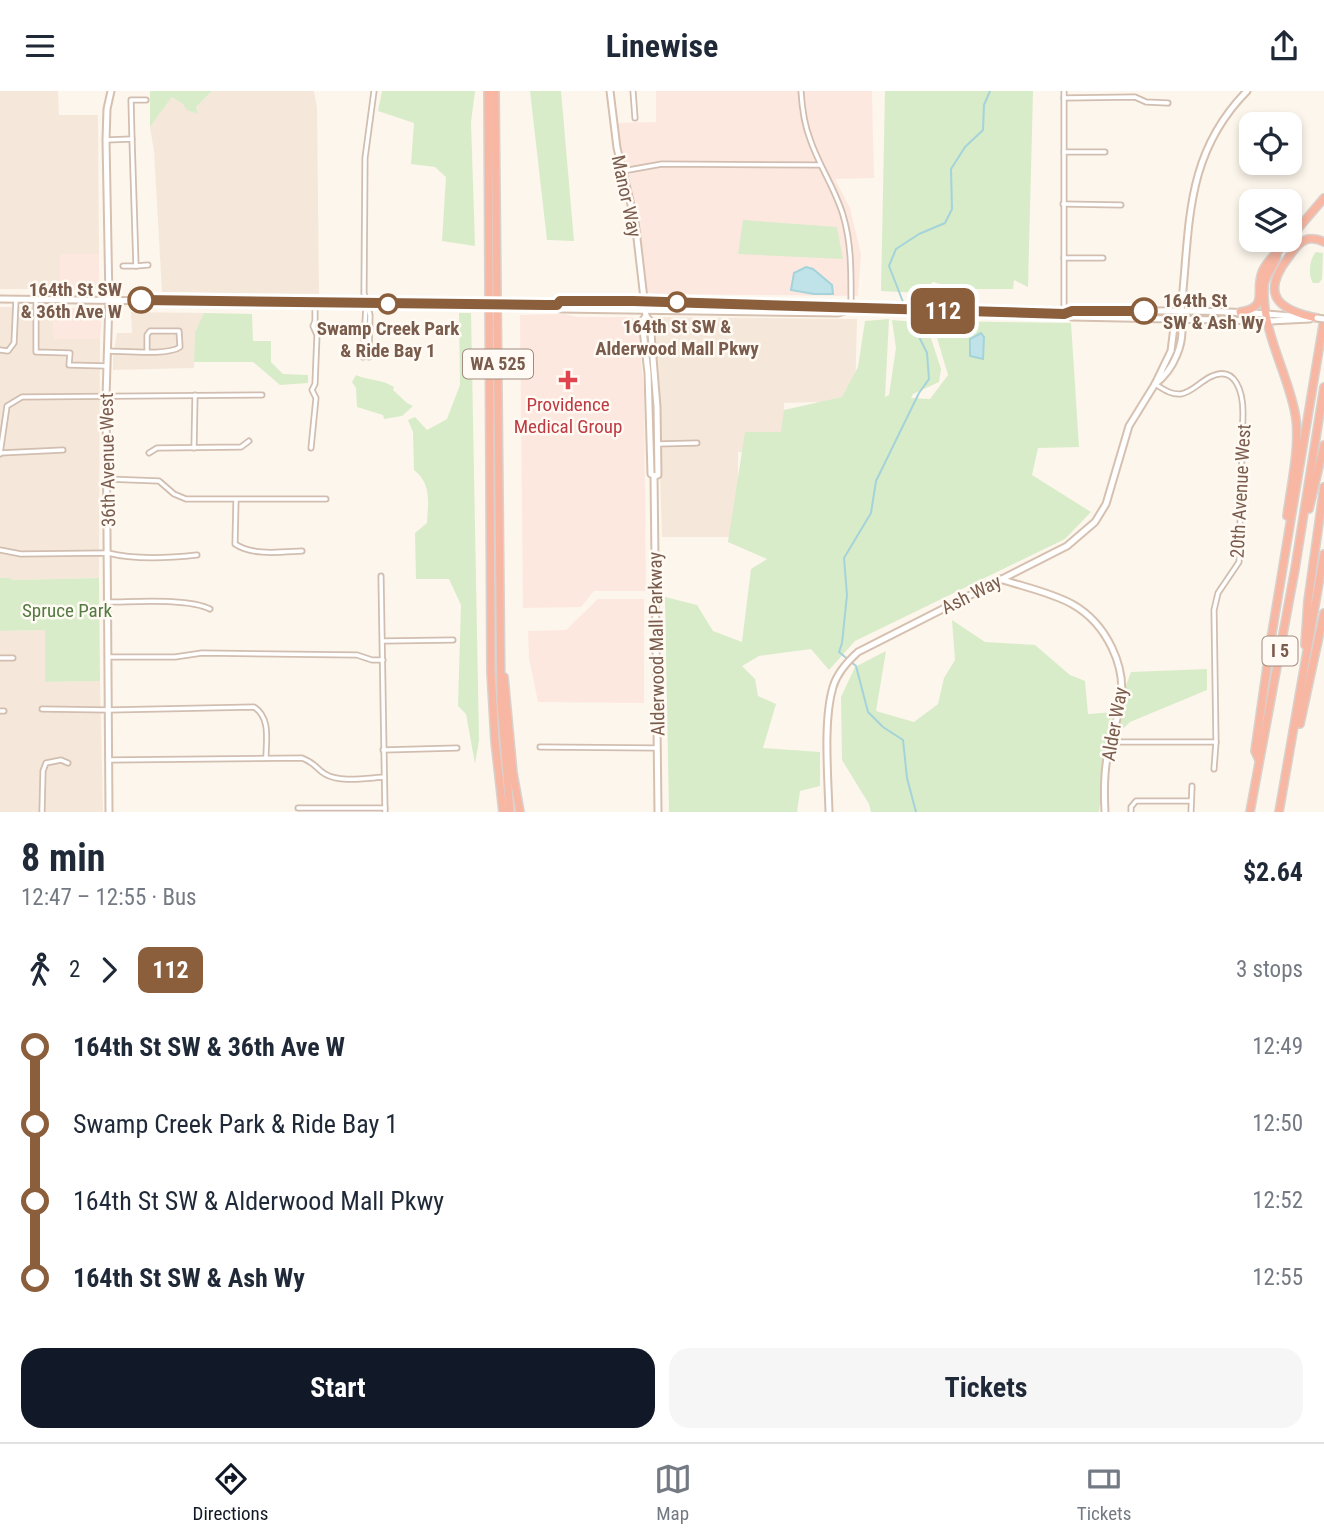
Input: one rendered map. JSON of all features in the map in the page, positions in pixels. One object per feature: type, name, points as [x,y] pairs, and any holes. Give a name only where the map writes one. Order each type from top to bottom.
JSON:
[{"type":"highway","name":"WA 525","points":[[488,91],[491,672],[503,812]]},
{"type":"highway","name":"WA 525","points":[[495,91],[502,741],[510,812]]},
{"type":"highway","points":[[1302,224],[1324,198]]},
{"type":"highway","points":[[1259,760],[1255,751],[1321,319],[1297,313],[1282,304],[1276,296],[1274,281],[1278,271],[1299,244],[1312,239],[1324,242]]},
{"type":"highway","points":[[1240,313],[1257,306],[1260,299],[1260,278],[1265,265],[1277,253]]},
{"type":"highway","points":[[1277,253],[1277,259],[1265,279],[1267,317],[1297,422],[1277,604]]},
{"type":"highway","name":"I 5","points":[[1250,812],[1295,569],[1324,387]]},
{"type":"highway","points":[[1295,569],[1324,445]]},
{"type":"highway","points":[[1301,691],[1308,601],[1324,487]]},
{"type":"highway","name":"I 5","points":[[1280,808],[1324,554]]},
{"type":"highway","points":[[1280,808],[1324,613]]},
{"type":"highway","points":[[500,637],[510,748],[520,812]]},
{"type":"main road","name":"36th Avenue West","points":[[109,812],[106,397],[109,300],[106,140],[107,109],[111,91]]},
{"type":"main road","name":"Manor Way","points":[[610,91],[617,148],[634,214],[644,301]]},
{"type":"main road","name":"Ash Way","points":[[829,812],[829,709],[833,685],[849,660],[858,652],[1066,547],[1095,522],[1109,496],[1129,425],[1155,384],[1171,351],[1174,327],[1180,319],[1200,163],[1219,124],[1247,91]]},
{"type":"main road","points":[[0,299],[468,305],[644,301],[1064,314],[1072,317],[1321,319]]},
{"type":"main road","name":"Alderwood Mall Parkway","points":[[644,301],[645,313],[642,321],[648,373],[651,474],[654,476],[658,812]]},
{"type":"main road","points":[[557,305],[560,309],[645,313],[838,313],[851,309]]},
{"type":"main road","points":[[1064,314],[1072,311],[1181,311],[1240,313],[1267,317]]},
{"type":"main road","name":"Alderwood Mall Parkway","points":[[645,313],[650,321],[651,334],[658,475],[654,476]]},
{"type":"main road","name":"Alder Way","points":[[1000,579],[1069,603],[1087,614],[1108,640],[1116,656],[1122,681],[1120,705],[1107,759],[1105,812]]},
{"type":"street","points":[[369,357],[370,315],[364,293],[365,146],[374,91]]},
{"type":"street","points":[[633,91],[635,118]]},
{"type":"street","points":[[801,91],[810,139],[833,189],[848,234],[851,309]]},
{"type":"street","points":[[1064,91],[1064,314]]},
{"type":"street","points":[[1064,98],[1135,97],[1146,102],[1168,103]]},
{"type":"street","points":[[136,265],[131,100],[146,100]]},
{"type":"street","points":[[106,140],[132,139]]},
{"type":"street","points":[[1064,152],[1105,152]]},
{"type":"street","points":[[623,170],[662,164],[821,165]]},
{"type":"street","points":[[1063,204],[1121,205]]},
{"type":"street","points":[[1064,258],[1103,258]]},
{"type":"street","points":[[122,266],[148,265]]},
{"type":"street","points":[[0,350],[8,351],[14,342],[16,300]]},
{"type":"street","points":[[36,300],[36,352],[70,353],[69,365],[107,366]]},
{"type":"street","points":[[311,448],[316,398],[312,390],[315,384],[317,335],[313,326],[315,303]]},
{"type":"street","points":[[363,357],[364,314],[367,303]]},
{"type":"street","points":[[107,351],[147,351],[179,349],[179,331],[150,331],[147,335],[147,351]]},
{"type":"street","name":"20th Avenue West","points":[[1155,384],[1174,394],[1182,394],[1209,378],[1223,375],[1235,381],[1242,391],[1239,562],[1218,593],[1214,610],[1214,769]]},
{"type":"street","points":[[194,448],[195,395]]},
{"type":"street","points":[[63,450],[0,454],[7,406],[22,397],[262,395]]},
{"type":"street","points":[[149,453],[157,448],[241,447],[249,441]]},
{"type":"street","points":[[657,444],[697,443]]},
{"type":"street","points":[[107,479],[159,481],[174,494],[186,499],[326,499]]},
{"type":"street","points":[[236,500],[235,544],[242,549],[269,552],[302,551]]},
{"type":"street","points":[[0,550],[21,554],[197,555]]},
{"type":"street","points":[[298,808],[385,810],[380,576]]},
{"type":"street","points":[[109,602],[157,601],[201,605],[210,609]]},
{"type":"street","points":[[383,641],[453,640]]},
{"type":"street","points":[[109,657],[175,657],[202,653],[357,655],[383,660]]},
{"type":"street","points":[[0,658],[13,658]]},
{"type":"street","points":[[42,709],[254,707],[262,713],[266,722],[266,758]]},
{"type":"street","points":[[1111,742],[1216,742]]},
{"type":"street","points":[[540,747],[657,748]]},
{"type":"street","points":[[383,750],[457,748]]},
{"type":"street","points":[[109,760],[302,758],[316,763],[324,774],[336,778],[384,778]]},
{"type":"street","points":[[42,812],[43,771],[46,763],[61,760],[68,763]]},
{"type":"street","points":[[1191,812],[1192,786]]},
{"type":"street","points":[[1131,812],[1136,801],[1190,801]]},
{"type":"shaded area","points":[[0,91],[58,91],[59,115],[98,115],[99,254],[60,254],[60,289],[0,289]]},
{"type":"shaded area","points":[[212,91],[314,91],[317,108],[319,294],[162,292],[154,151],[150,127],[172,97],[198,113],[196,107]]},
{"type":"shaded area","points":[[656,91],[872,91],[874,178],[835,179],[850,208],[861,254],[858,296],[646,292],[642,283],[635,221],[617,148],[616,123],[656,122]]},
{"type":"shaded area","points":[[60,254],[99,254],[99,284],[94,290],[60,289]]},
{"type":"shaded area","points":[[0,307],[53,307],[54,339],[100,339],[99,578],[0,578]]},
{"type":"shaded area","points":[[53,307],[99,309],[102,314],[100,339],[54,339]]},
{"type":"shaded area","points":[[131,312],[204,313],[195,332],[194,368],[113,370],[117,333],[132,333]]},
{"type":"shaded area","points":[[564,314],[577,317],[632,317],[638,324],[644,392],[646,591],[594,591],[581,607],[523,608],[520,315]]},
{"type":"shaded area","points":[[662,317],[857,319],[855,401],[784,403],[785,451],[738,452],[738,537],[662,537],[655,325]]},
{"type":"shaded area","points":[[598,599],[644,599],[644,703],[538,702],[529,658],[528,631],[566,630]]},
{"type":"shaded area","points":[[45,630],[45,682],[100,681],[103,812],[0,812],[0,631]]},
{"type":"green space","points":[[150,91],[212,91],[196,107],[198,114],[187,110],[172,97],[150,127]]},
{"type":"green space","points":[[382,91],[475,91],[471,122],[475,246],[442,241],[446,177],[435,167],[411,164],[414,123],[378,111]]},
{"type":"green space","points":[[530,91],[561,91],[574,241],[547,240]]},
{"type":"green space","points":[[885,91],[1033,91],[1028,287],[1014,280],[1013,289],[957,289],[933,282],[921,293],[881,291]]},
{"type":"green space","points":[[743,220],[837,227],[843,259],[738,254]]},
{"type":"green space","points":[[1316,252],[1323,253],[1322,279],[1319,283],[1313,283],[1310,267]]},
{"type":"green space","points":[[204,313],[252,314],[253,341],[271,341],[271,362],[283,374],[308,375],[308,383],[280,385],[253,362],[194,362],[195,332]]},
{"type":"green space","points":[[459,313],[471,313],[479,740],[475,764],[466,714],[458,706],[461,605],[449,579],[416,579],[415,533],[427,523],[428,501],[424,481],[414,470],[413,432],[408,420],[415,417],[427,430],[447,419],[460,385]]},
{"type":"green space","points":[[889,319],[885,397],[889,395],[896,348],[892,320],[926,323],[941,369],[939,382],[913,394],[911,398],[930,399],[948,375],[932,321],[1071,323],[1079,447],[1038,448],[1032,475],[1091,512],[1065,539],[855,641],[829,670],[811,649],[759,656],[742,666],[755,679],[758,696],[776,704],[763,748],[820,752],[820,786],[800,791],[797,812],[669,812],[665,597],[697,605],[713,631],[742,642],[751,569],[767,559],[728,542],[745,432],[781,432],[784,410],[842,397],[858,367],[865,321]]},
{"type":"green space","points":[[356,375],[389,384],[413,406],[402,416],[384,419],[383,415],[357,407],[356,388],[352,382]]},
{"type":"green space","name":"Spruce Park","points":[[0,578],[99,578],[100,681],[45,682],[45,630],[0,631]]},
{"type":"green space","points":[[952,620],[985,642],[1035,645],[1070,675],[1085,681],[1088,714],[1116,712],[1131,672],[1207,669],[1207,690],[1130,722],[1108,743],[1099,812],[871,812],[869,804],[842,760],[841,697],[855,667],[886,651],[876,711],[914,722],[938,704],[944,678],[955,660]]},
{"type":"water","points":[[806,267],[813,269],[832,285],[833,294],[791,290],[794,273]]},
{"type":"water","points":[[981,333],[984,337],[983,359],[970,356],[970,339]]},
{"type":"waterway","points":[[905,307],[889,266],[896,249],[919,234],[945,223],[952,209],[951,169],[965,147],[983,130],[984,105],[990,91]]},
{"type":"waterway","points":[[907,312],[927,353],[929,379],[919,393],[876,481],[871,513],[844,558],[847,595],[839,652],[856,666],[868,712],[883,727],[903,740],[907,778],[916,812]]},
{"type":"bus line","name":"112","points":[[141,300],[546,305],[557,305],[560,301],[633,301],[1064,314],[1072,311],[1144,311]]},
{"type":"place","name":"164th St SW & 36th Ave W","points":[[141,300]]},
{"type":"place","name":"164th St SW & Alderwood Mall Pkwy","points":[[677,302]]},
{"type":"place","name":"Swamp Creek Park & Ride Bay 1","points":[[388,304]]},
{"type":"place","name":"164th St SW & Ash Wy","points":[[1144,311]]},
{"type":"place","name":"Providence Medical Group","points":[[568,380]]}]
